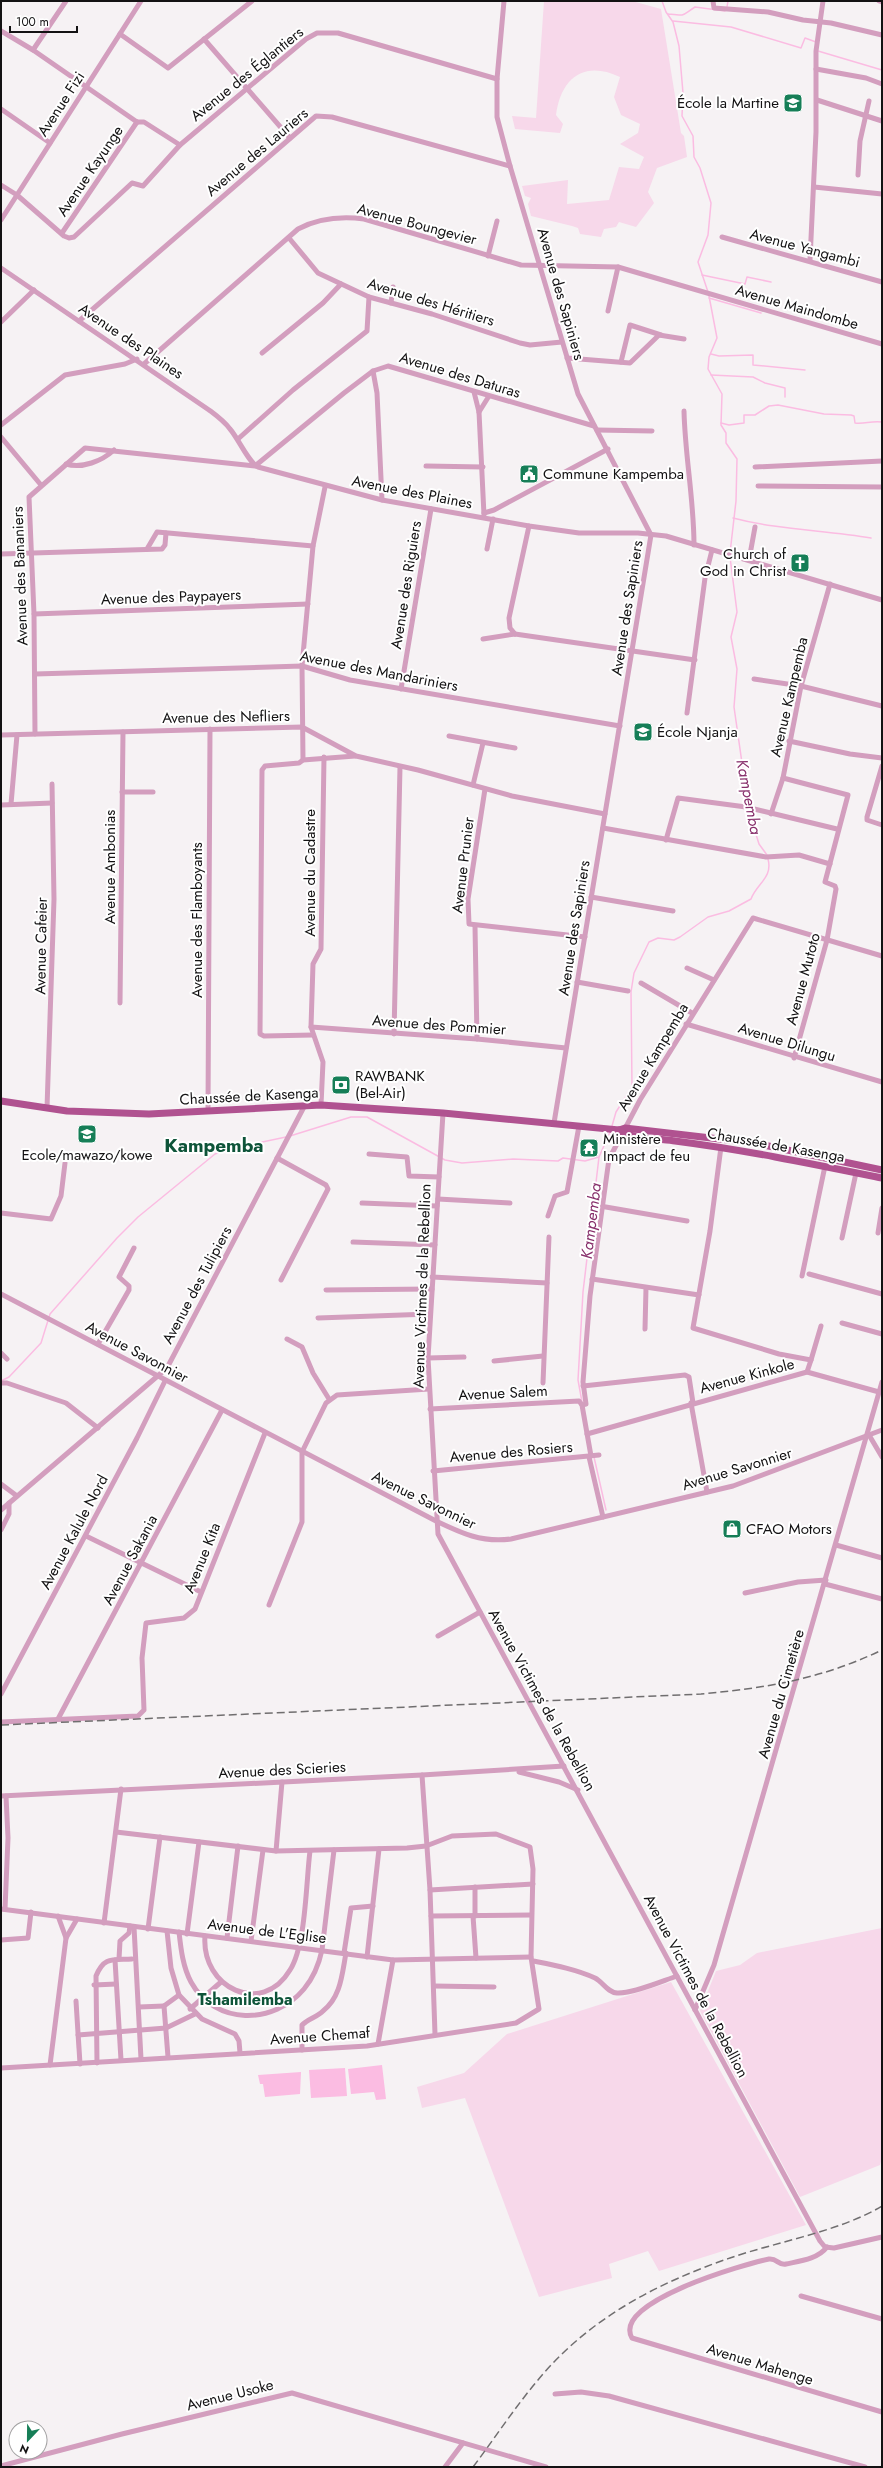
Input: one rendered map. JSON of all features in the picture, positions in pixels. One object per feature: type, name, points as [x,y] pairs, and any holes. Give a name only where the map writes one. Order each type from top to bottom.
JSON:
[{"type":"main road","name":"Chaussée de Kasenga","points":[[1,1101],[47,1108],[149,1114],[305,1105],[444,1113],[754,1143],[882,1170]]},
{"type":"main road","name":"Chaussée de Kasenga","points":[[620,1130],[752,1151],[882,1178]]},
{"type":"main road","points":[[752,1151],[754,1143]]},
{"type":"street","points":[[33,50],[66,1]]},
{"type":"street","name":"Avenue Fizi","points":[[1,220],[141,1]]},
{"type":"street","points":[[120,34],[165,68],[174,65],[252,1]]},
{"type":"street","name":"Avenue des Sapiniers","points":[[504,1],[497,79],[497,117],[510,166],[581,402],[608,448],[651,535],[554,1123]]},
{"type":"street","points":[[810,260],[817,100],[816,69],[822,1]]},
{"type":"street","points":[[713,4],[820,21],[882,36]]},
{"type":"street","points":[[1,31],[33,50],[137,122],[144,122],[180,145]]},
{"type":"street","name":"Avenue des Églantiers","points":[[62,233],[69,238],[74,237],[132,183],[143,186],[180,145],[306,39],[323,32],[338,33],[368,41],[497,79]]},
{"type":"street","points":[[204,39],[290,138]]},
{"type":"street","points":[[816,69],[866,78],[882,84]]},
{"type":"street","points":[[817,100],[882,121]]},
{"type":"street","points":[[858,175],[860,141],[869,101]]},
{"type":"street","points":[[1,109],[50,143]]},
{"type":"street","name":"Avenue des Lauriers","points":[[79,321],[290,138],[312,117],[322,115],[510,166]]},
{"type":"street","name":"Avenue Kayunge","points":[[62,233],[137,122]]},
{"type":"street","points":[[1,185],[17,195],[62,233]]},
{"type":"street","points":[[814,187],[882,194]]},
{"type":"street","name":"Avenue Boungevier","points":[[144,364],[298,229],[318,220],[353,217],[521,265],[618,266],[706,294]]},
{"type":"street","points":[[488,256],[497,221]]},
{"type":"street","name":"Avenue Yangambi","points":[[722,237],[810,260],[882,282]]},
{"type":"street","name":"Avenue des Héritiers","points":[[289,238],[315,270],[369,297],[520,343],[541,344],[562,342]]},
{"type":"street","points":[[608,312],[618,266]]},
{"type":"street","name":"Avenue des Plaines","points":[[1,268],[137,359],[225,422],[255,466],[325,487],[430,509],[484,515],[493,519],[529,526],[579,533],[651,535],[749,560],[882,600]]},
{"type":"street","points":[[262,353],[323,303],[341,284]]},
{"type":"street","points":[[391,303],[393,287]]},
{"type":"street","points":[[1,322],[34,290]]},
{"type":"street","name":"Avenue Maindombe","points":[[706,294],[882,344]]},
{"type":"street","points":[[238,439],[294,390],[367,331],[369,297]]},
{"type":"street","points":[[621,362],[630,325],[684,339]]},
{"type":"street","points":[[567,358],[630,363],[661,334]]},
{"type":"street","points":[[1,425],[65,375],[125,364],[137,359]]},
{"type":"street","name":"Avenue des Daturas","points":[[255,466],[374,371],[383,367],[394,366],[474,392],[595,428],[652,432]]},
{"type":"street","points":[[374,371],[377,394],[382,500]]},
{"type":"street","points":[[474,392],[479,412],[483,467],[484,515],[608,448]]},
{"type":"street","points":[[479,412],[489,396]]},
{"type":"street","points":[[684,411],[684,447],[694,522],[694,545]]},
{"type":"street","points":[[1,437],[41,485]]},
{"type":"street","name":"Avenue des Bananiers","points":[[35,734],[34,614],[29,497],[84,448],[255,466]]},
{"type":"street","points":[[66,464],[78,466],[103,459],[114,450]]},
{"type":"street","points":[[755,467],[882,461]]},
{"type":"street","points":[[426,466],[483,467]]},
{"type":"street","points":[[758,486],[882,487]]},
{"type":"street","points":[[303,760],[302,666],[313,546],[325,487]]},
{"type":"street","name":"Avenue des Riguiers","points":[[401,689],[430,509]]},
{"type":"street","points":[[487,549],[493,519]]},
{"type":"street","points":[[515,634],[510,628],[509,618],[529,526]]},
{"type":"street","points":[[749,560],[755,527]]},
{"type":"street","points":[[147,549],[156,532],[313,546]]},
{"type":"street","points":[[1,554],[164,548],[166,532]]},
{"type":"street","points":[[686,713],[705,578],[712,550]]},
{"type":"street","name":"Avenue Kampemba","points":[[771,814],[783,778],[789,741],[801,686],[830,584]]},
{"type":"street","name":"Avenue des Paypayers","points":[[34,614],[308,604]]},
{"type":"street","points":[[483,639],[515,634],[694,660]]},
{"type":"street","name":"Avenue des Mandariniers","points":[[35,674],[302,666],[350,680],[620,726]]},
{"type":"street","points":[[754,679],[801,686],[882,706]]},
{"type":"street","name":"Avenue des Nefliers","points":[[1,735],[302,727],[356,756],[512,796],[605,814]]},
{"type":"street","name":"Avenue des Flamboyants","points":[[208,1111],[210,729]]},
{"type":"street","name":"Avenue Ambonias","points":[[120,1003],[123,732]]},
{"type":"street","points":[[11,804],[17,735]]},
{"type":"street","points":[[449,736],[515,748]]},
{"type":"street","points":[[789,741],[850,754],[882,758]]},
{"type":"street","points":[[473,785],[483,743]]},
{"type":"street","points":[[313,1035],[264,1036],[260,1034],[262,770],[265,766],[300,763],[303,760],[324,757],[356,756]]},
{"type":"street","name":"Avenue du Cadastre","points":[[321,1105],[323,1062],[311,1027],[313,964],[320,952],[322,943],[324,757]]},
{"type":"street","points":[[882,766],[867,820],[882,825]]},
{"type":"street","points":[[394,1034],[400,767]]},
{"type":"street","points":[[602,828],[766,857],[799,855],[830,864],[837,829],[847,793],[783,778]]},
{"type":"street","name":"Avenue Cafeier","points":[[47,1108],[54,922],[52,784]]},
{"type":"street","name":"Avenue Prunier","points":[[485,789],[468,899],[468,922],[475,926],[585,937]]},
{"type":"street","points":[[122,792],[153,792]]},
{"type":"street","points":[[666,840],[677,798],[748,808],[837,829]]},
{"type":"street","points":[[1,805],[52,803]]},
{"type":"street","name":"Avenue Mutoto","points":[[794,1058],[827,940],[834,907],[836,887],[825,883],[830,864]]},
{"type":"street","points":[[591,897],[673,911]]},
{"type":"street","name":"Avenue Kampemba","points":[[603,1517],[594,1456],[584,1405],[583,1386],[600,1206],[609,1159],[620,1130],[753,918],[827,940]]},
{"type":"street","points":[[475,926],[476,1039]]},
{"type":"street","points":[[827,940],[882,956]]},
{"type":"street","points":[[687,968],[714,980]]},
{"type":"street","points":[[577,982],[628,991]]},
{"type":"street","points":[[641,983],[692,1013]]},
{"type":"street","name":"Avenue Dilungu","points":[[686,1024],[794,1058],[882,1082]]},
{"type":"street","name":"Avenue des Pommier","points":[[311,1027],[476,1039],[566,1048]]},
{"type":"street","name":"Avenue des Tulipiers","points":[[1,1510],[167,1368],[305,1105]]},
{"type":"street","name":"Avenue Victimes de la Rebellion","points":[[444,1113],[438,1177],[438,1199],[428,1358],[433,1471],[438,1534],[578,1790],[676,1976],[815,2232],[827,2247]]},
{"type":"street","points":[[548,1216],[554,1196],[567,1192],[579,1126]]},
{"type":"street","points":[[721,1147],[710,1231],[692,1327],[696,1330],[779,1354],[811,1360]]},
{"type":"street","points":[[369,1154],[407,1157],[409,1176],[438,1177]]},
{"type":"street","points":[[277,1158],[326,1185],[328,1189],[281,1280]]},
{"type":"street","points":[[1,1213],[51,1219],[61,1196],[65,1163]]},
{"type":"street","points":[[802,1276],[825,1166]]},
{"type":"street","points":[[842,1238],[856,1173]]},
{"type":"street","points":[[438,1199],[510,1203]]},
{"type":"street","points":[[362,1203],[437,1206]]},
{"type":"street","points":[[600,1206],[687,1221]]},
{"type":"street","points":[[878,1233],[882,1208]]},
{"type":"street","points":[[543,1383],[549,1237]]},
{"type":"street","points":[[353,1242],[434,1245]]},
{"type":"street","points":[[98,1344],[129,1290],[129,1286],[119,1277],[134,1248]]},
{"type":"street","points":[[809,1274],[882,1294]]},
{"type":"street","points":[[432,1277],[547,1284]]},
{"type":"street","points":[[592,1279],[699,1295]]},
{"type":"street","points":[[646,1288],[646,1329]]},
{"type":"street","points":[[326,1290],[432,1289]]},
{"type":"street","name":"Avenue Savonnier","points":[[1,1294],[265,1433],[436,1521],[476,1539],[502,1540],[707,1492],[761,1477],[882,1430]]},
{"type":"street","points":[[318,1318],[430,1314]]},
{"type":"street","points":[[842,1323],[882,1334]]},
{"type":"street","points":[[807,1372],[821,1326]]},
{"type":"street","points":[[287,1339],[302,1347],[313,1373],[329,1400]]},
{"type":"street","points":[[1,1353],[7,1359]]},
{"type":"street","points":[[494,1361],[543,1356]]},
{"type":"street","points":[[428,1358],[464,1357]]},
{"type":"street","name":"Avenue Kinkole","points":[[589,1433],[807,1372],[879,1392]]},
{"type":"street","points":[[583,1386],[685,1375],[689,1377],[707,1492]]},
{"type":"street","name":"Avenue Kalule Nord","points":[[1,1694],[86,1536],[166,1381]]},
{"type":"street","name":"Avenue du Cimetière","points":[[695,2010],[714,1965],[826,1582],[882,1382]]},
{"type":"street","points":[[1,1383],[7,1383],[62,1401],[98,1428]]},
{"type":"street","points":[[269,1605],[302,1522],[302,1452],[329,1400],[340,1395],[429,1389]]},
{"type":"street","name":"Avenue Salem","points":[[430,1408],[577,1401],[584,1405]]},
{"type":"street","name":"Avenue Sakania","points":[[58,1719],[222,1410]]},
{"type":"street","name":"Avenue Kita","points":[[58,1719],[138,1716],[142,1714],[144,1710],[142,1658],[146,1623],[184,1618],[194,1609],[265,1433]]},
{"type":"street","points":[[868,1436],[882,1457]]},
{"type":"street","name":"Avenue des Rosiers","points":[[433,1471],[594,1456]]},
{"type":"street","points":[[1,1484],[17,1496]]},
{"type":"street","points":[[1,1530],[9,1514],[9,1503]]},
{"type":"street","points":[[86,1536],[201,1592]]},
{"type":"street","points":[[836,1545],[882,1558]]},
{"type":"street","points":[[745,1593],[798,1582],[826,1582],[882,1599]]},
{"type":"street","points":[[438,1636],[480,1612]]},
{"type":"street","points":[[1,1722],[58,1719]]},
{"type":"street","name":"Avenue des Scieries","points":[[4,1796],[121,1789],[422,1776],[564,1766]]},
{"type":"street","points":[[510,1770],[559,1782],[578,1790]]},
{"type":"street","points":[[422,1776],[430,1890],[435,2034]]},
{"type":"street","points":[[276,1851],[282,1782]]},
{"type":"street","points":[[104,1922],[121,1789]]},
{"type":"street","points":[[3,1909],[8,1838],[4,1796]]},
{"type":"street","points":[[116,1832],[276,1851],[379,1849],[426,1846]]},
{"type":"street","name":"Avenue Chemaf","points":[[1,2068],[378,2044],[435,2034],[516,2023],[539,2009],[532,1959],[533,1942],[531,1915],[533,1884],[530,1847],[502,1835],[452,1836],[426,1846]]},
{"type":"street","points":[[148,1929],[160,1837]]},
{"type":"street","points":[[187,1934],[199,1842]]},
{"type":"street","points":[[227,1938],[238,1846]]},
{"type":"street","points":[[367,1956],[379,1849]]},
{"type":"street","points":[[251,1941],[263,1850]]},
{"type":"street","points":[[179,1932],[184,1966],[191,1983],[204,1999],[218,2008],[239,2016],[269,2013],[284,2005],[304,1989],[316,1971],[322,1950],[334,1850]]},
{"type":"street","points":[[205,1936],[205,1953],[208,1963],[221,1982],[245,1993],[266,1990],[288,1974],[299,1947],[310,1851]]},
{"type":"street","points":[[430,1890],[533,1884]]},
{"type":"street","points":[[475,1887],[474,1916],[476,1958]]},
{"type":"street","points":[[302,2050],[302,2025],[322,2012],[333,2002],[339,1988],[351,1908],[373,1906]]},
{"type":"street","name":"Avenue de L'Eglise","points":[[3,1909],[393,1960],[476,1958],[532,1959],[551,1963],[585,1974],[616,1993],[624,1992],[676,1976]]},
{"type":"street","points":[[1,1940],[28,1938],[31,1912]]},
{"type":"street","points":[[431,1916],[531,1915]]},
{"type":"street","points":[[58,1916],[66,1938]]},
{"type":"street","points":[[50,2065],[66,1938],[77,1919]]},
{"type":"street","points":[[121,2060],[116,1984],[117,1959],[120,1941],[123,1936],[129,1933],[132,1926]]},
{"type":"street","points":[[132,1926],[139,2007],[141,2059]]},
{"type":"street","points":[[168,1931],[171,1968],[179,1995],[195,2014],[235,2034],[240,2041],[240,2053]]},
{"type":"street","points":[[97,2063],[94,1985],[102,1963],[117,1959],[132,1959]]},
{"type":"street","points":[[378,2044],[393,1960]]},
{"type":"street","points":[[190,2009],[204,1999],[221,1982]]},
{"type":"street","points":[[94,1985],[116,1984]]},
{"type":"street","points":[[434,1986],[494,1987]]},
{"type":"street","points":[[139,2007],[164,2006],[179,1995]]},
{"type":"street","points":[[76,2002],[80,2064]]},
{"type":"street","points":[[164,2006],[168,2057]]},
{"type":"street","points":[[78,2035],[119,2033],[166,2028],[180,2023],[195,2014]]},
{"type":"street","points":[[827,2247],[837,2248],[882,2237]]},
{"type":"street","name":"Avenue Mahenge","points":[[827,2247],[819,2256],[782,2265],[774,2259],[758,2262],[723,2272],[668,2294],[650,2305],[635,2318],[630,2326],[629,2333],[632,2338],[882,2412]]},
{"type":"street","points":[[801,2296],[882,2319]]},
{"type":"street","points":[[555,2394],[588,2392],[616,2397],[865,2467]]},
{"type":"street","name":"Avenue Usoke","points":[[1,2466],[288,2393],[546,2467]]},
{"type":"street","points":[[445,2467],[463,2444]]},
{"type":"shaded area","points":[[544,1],[632,1],[661,9],[681,133],[684,136],[687,157],[657,168],[648,192],[654,203],[636,227],[619,222],[616,227],[604,229],[601,237],[580,234],[578,228],[531,216],[528,204],[531,198],[525,196],[522,186],[568,180],[567,204],[609,200],[619,167],[639,169],[644,157],[620,144],[638,133],[640,124],[621,115],[614,97],[620,77],[607,72],[596,70],[586,72],[577,75],[569,82],[563,91],[556,115],[563,124],[560,133],[515,129],[512,116],[536,118]]},
{"type":"shaded area","points":[[882,1928],[882,2158],[880,2165],[800,2197],[700,2011],[716,1971],[740,1965],[757,1953]]},
{"type":"shaded area","points":[[671,1982],[806,2225],[659,2271],[648,2251],[609,2264],[612,2278],[539,2297],[465,2098],[422,2108],[417,2087],[464,2073],[507,2034]]},
{"type":"shaded area","points":[[382,2065],[386,2099],[376,2100],[374,2092],[351,2094],[348,2069]]},
{"type":"shaded area","points":[[345,2068],[347,2096],[311,2098],[309,2070]]},
{"type":"shaded area","points":[[301,2072],[300,2094],[265,2097],[263,2084],[260,2084],[258,2075]]},
{"type":"waterway","name":"Kampemba","points":[[662,1],[666,12],[673,22],[679,46],[683,93],[682,116],[693,136],[694,157],[700,168],[711,203],[708,235],[698,262],[708,292]]},
{"type":"waterway","points":[[727,7],[728,1]]},
{"type":"waterway","points":[[668,14],[683,15],[695,7],[725,11]]},
{"type":"waterway","points":[[673,21],[731,27],[801,48],[805,38],[816,42]]},
{"type":"waterway","points":[[818,51],[882,70]]},
{"type":"waterway","points":[[702,275],[745,284],[747,277],[771,282]]},
{"type":"waterway","name":"Kampemba","points":[[709,296],[717,338],[709,357],[708,369],[722,394],[721,425],[726,433],[726,443],[737,459],[736,501],[730,553]]},
{"type":"waterway","points":[[709,298],[761,313]]},
{"type":"waterway","points":[[711,354],[719,356],[753,355],[753,365],[805,370]]},
{"type":"waterway","points":[[711,375],[753,377],[765,383],[785,388],[785,397]]},
{"type":"waterway","points":[[721,423],[729,425],[744,423],[744,415],[755,415],[769,406],[778,405],[824,414],[851,415],[854,416],[855,423],[882,422]]},
{"type":"waterway","points":[[733,518],[767,525],[871,538]]},
{"type":"waterway","name":"Kampemba","points":[[730,557],[737,612],[731,637],[737,669],[734,707],[748,805]]},
{"type":"waterway","name":"Kampemba","points":[[748,809],[759,844],[767,855]]},
{"type":"waterway","name":"Kampemba","points":[[612,1126],[616,1112],[632,1087],[631,992],[634,973],[649,942],[658,938],[674,940],[708,917],[729,911],[751,899],[766,876],[769,866],[768,859]]},
{"type":"waterway","points":[[290,1136],[351,1117],[367,1117],[445,1160],[462,1163],[513,1159],[558,1161],[563,1158],[585,1161],[599,1157]]},
{"type":"waterway","name":"Kampemba","points":[[582,1402],[578,1380],[583,1292],[599,1157],[610,1132]]},
{"type":"waterway","points":[[1,1381],[9,1377],[41,1343],[50,1314],[117,1238],[138,1217],[215,1154],[225,1150],[286,1137]]},
{"type":"waterway","name":"Kampemba","points":[[594,1457],[606,1510]]},
{"type":"railway","points":[[1,1725],[701,1694],[749,1689],[793,1681],[837,1668],[882,1650]]},
{"type":"railway","points":[[473,2467],[538,2380],[558,2358],[601,2321],[625,2306],[676,2279],[748,2252],[828,2229],[866,2215],[882,2206]]},
{"type":"place","name":"École la Martine","points":[[793,103]]},
{"type":"place","name":"Commune Kampemba","points":[[529,474]]},
{"type":"place","name":"Church of God in Christ","points":[[800,563]]},
{"type":"place","name":"École Njanja","points":[[643,732]]},
{"type":"place","name":"RAWBANK (Bel-Air)","points":[[341,1085]]},
{"type":"place","name":"Ecole/mawazo/kowe","points":[[87,1134]]},
{"type":"place","name":"Ministère Impact de feu","points":[[589,1148]]},
{"type":"place","name":"CFAO Motors","points":[[732,1529]]},
{"type":"district","name":"Kampemba","points":[[214,1145]]},
{"type":"district","name":"Tshamilemba","points":[[245,1999]]}]
